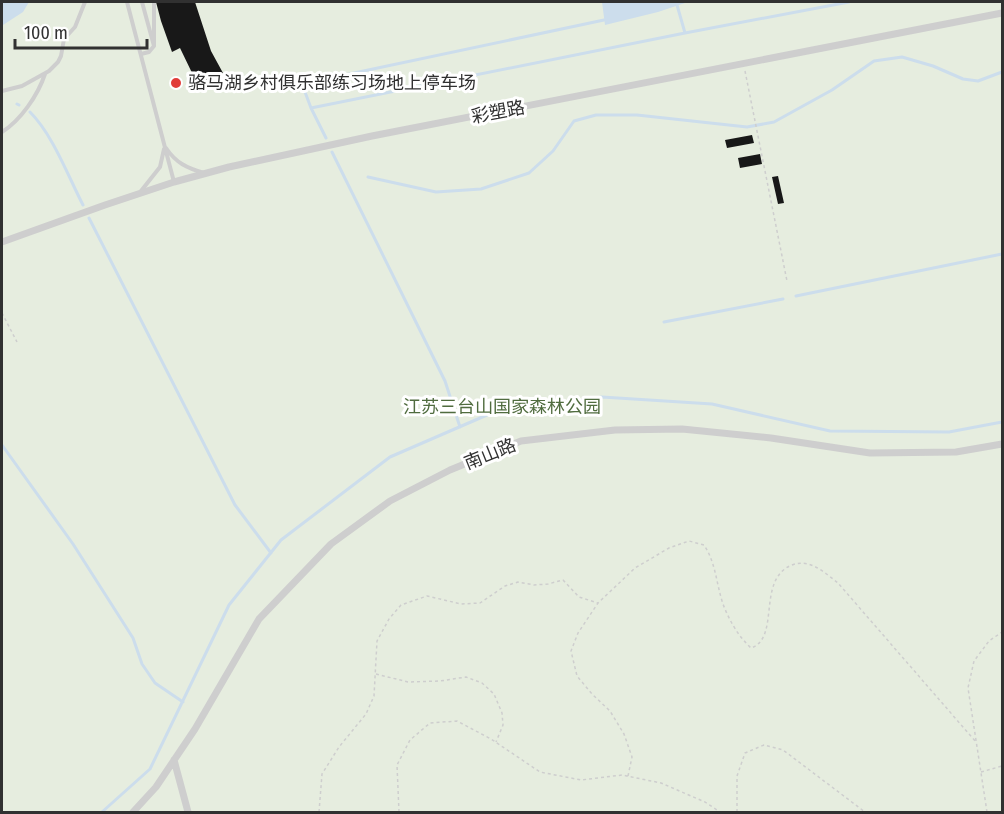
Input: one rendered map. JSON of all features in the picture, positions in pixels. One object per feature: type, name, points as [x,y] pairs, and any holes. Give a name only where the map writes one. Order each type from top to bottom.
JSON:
[{"type":"street","name":"彩塑路","points":[[2,242],[137,194],[206,174],[372,136],[1002,13]]},
{"type":"street","name":"南山路","points":[[133,813],[156,787],[195,729],[259,619],[332,544],[390,501],[450,470],[521,441],[615,430],[682,429],[771,438],[870,453],[956,452],[1002,444]]},
{"type":"street","points":[[174,760],[188,813]]},
{"type":"lane","points":[[2,91],[22,86],[45,73],[58,62],[64,39],[75,27],[85,2]]},
{"type":"lane","points":[[127,2],[174,182]]},
{"type":"lane","points":[[142,2],[154,46]]},
{"type":"lane","points":[[141,54],[149,52],[154,46],[154,2]]},
{"type":"lane","points":[[2,132],[23,111],[41,85],[45,73]]},
{"type":"lane","points":[[164,145],[176,161],[206,174]]},
{"type":"lane","points":[[137,194],[160,167],[164,145]]},
{"type":"path","points":[[744,64],[787,281]]},
{"type":"path","points":[[2,314],[17,342]]},
{"type":"path","points":[[628,776],[632,757],[624,734],[610,711],[577,676],[571,651],[578,633],[598,603],[635,568],[669,548],[689,542],[699,542],[704,545],[711,556],[724,605],[740,638],[750,648],[758,645],[764,637],[774,583],[781,571],[795,564],[819,568],[838,583],[976,742]]},
{"type":"path","points":[[319,813],[322,774],[339,747],[366,714],[374,696],[377,641],[388,619],[400,605],[427,596],[462,604],[480,603],[505,586],[518,582],[541,585],[563,580],[579,597],[598,603]]},
{"type":"path","points":[[987,813],[968,688],[974,661],[989,641],[1002,632]]},
{"type":"path","points":[[375,674],[408,682],[466,677],[482,683],[494,694],[502,714],[503,725],[496,742]]},
{"type":"path","points":[[399,813],[397,765],[410,740],[430,723],[457,721],[496,742],[540,772],[581,780],[622,775],[661,783],[705,802],[720,813]]},
{"type":"path","points":[[737,813],[737,776],[745,753],[764,745],[783,750],[865,813]]},
{"type":"path","points":[[981,772],[1002,766]]},
{"type":"green space","name":"江苏三台山国家森林公园","points":[[2,2],[1002,2],[1002,812],[2,812]]},
{"type":"water","points":[[2,2],[29,2],[23,12],[3,25]]},
{"type":"water","points":[[602,2],[688,2],[605,25]]},
{"type":"building","points":[[156,2],[195,2],[211,51],[223,73],[206,84],[200,75],[194,77],[180,48],[172,52]]},
{"type":"building","points":[[752,135],[754,143],[727,148],[725,140]]},
{"type":"building","points":[[760,154],[762,164],[740,168],[738,158]]},
{"type":"building","points":[[778,176],[784,203],[778,204],[772,177]]},
{"type":"waterway","points":[[685,33],[849,2]]},
{"type":"waterway","points":[[604,20],[302,84],[311,108],[685,33],[677,5]]},
{"type":"waterway","points":[[368,177],[436,192],[481,189],[529,173],[553,151],[574,121],[596,115],[637,115],[747,127],[774,122],[832,90],[874,61],[902,57],[933,66],[963,79],[978,81],[1002,72]]},
{"type":"waterway","points":[[311,108],[326,138]]},
{"type":"waterway","points":[[30,112],[53,144],[83,205]]},
{"type":"waterway","points":[[332,152],[445,381],[460,427]]},
{"type":"waterway","points":[[89,218],[235,505],[271,553]]},
{"type":"waterway","points":[[796,296],[1002,254]]},
{"type":"waterway","points":[[664,322],[783,299]]},
{"type":"waterway","points":[[102,812],[150,769],[229,605],[281,540],[390,457],[487,415],[602,397],[712,404],[830,431],[949,432],[1002,422]]},
{"type":"waterway","points":[[2,445],[73,544],[133,638],[142,664],[155,683],[183,702]]},
{"type":"place","name":"骆马湖乡村俱乐部练习场地上停车场","points":[[176,83]]}]
